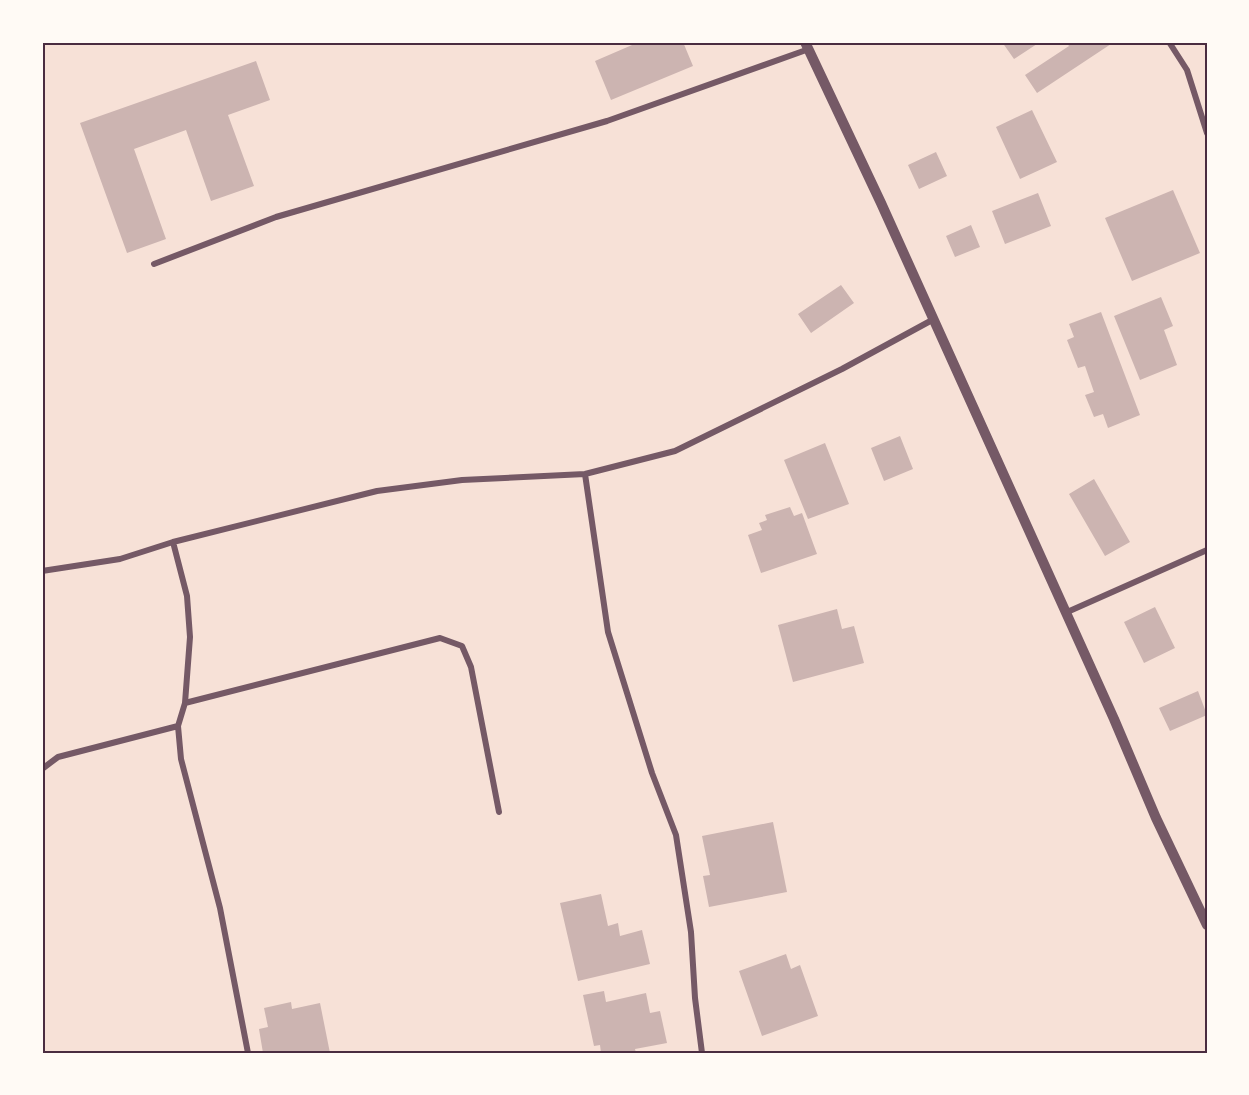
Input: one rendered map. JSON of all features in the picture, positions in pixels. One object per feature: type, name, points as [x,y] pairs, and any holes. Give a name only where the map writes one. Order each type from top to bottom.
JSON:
[{"type":"street","points":[[1169,42],[1187,70],[1207,133]]},
{"type":"street","points":[[154,264],[276,218],[607,121],[807,45],[934,319],[1156,818],[1207,925]]},
{"type":"street","points":[[42,571],[120,559],[173,542],[377,491],[462,480],[585,474],[675,451],[842,369],[934,319]]},
{"type":"street","points":[[585,474],[608,632],[652,773],[676,835],[691,932],[695,998],[702,1053]]},
{"type":"street","points":[[173,542],[187,596],[190,637],[184,703],[178,726],[181,759],[220,908],[248,1053]]},
{"type":"street","points":[[1065,613],[1207,550]]},
{"type":"street","points":[[184,703],[440,638],[462,646],[471,667],[499,812]]},
{"type":"street","points":[[42,769],[58,757],[178,726]]},
{"type":"building","points":[[639,42],[683,42],[693,66],[611,100],[595,61]]},
{"type":"building","points":[[1002,42],[1040,42],[1014,59]]},
{"type":"building","points":[[1066,42],[1114,42],[1037,93],[1025,75],[1069,46]]},
{"type":"building","points":[[256,61],[270,100],[228,115],[254,186],[211,201],[186,130],[134,149],[166,239],[127,253],[80,123]]},
{"type":"building","points":[[1032,110],[1057,162],[1020,179],[996,127]]},
{"type":"building","points":[[936,152],[947,176],[919,189],[908,165]]},
{"type":"building","points":[[1173,190],[1200,253],[1132,281],[1105,218]]},
{"type":"building","points":[[1038,193],[1051,226],[1005,244],[992,211]]},
{"type":"building","points":[[971,225],[980,247],[955,257],[946,236]]},
{"type":"building","points":[[841,285],[854,303],[811,333],[798,314]]},
{"type":"building","points":[[1161,297],[1173,326],[1164,330],[1177,365],[1140,380],[1114,316]]},
{"type":"building","points":[[1101,312],[1140,415],[1108,428],[1103,414],[1094,417],[1085,395],[1094,392],[1085,366],[1078,368],[1067,340],[1074,337],[1069,324]]},
{"type":"building","points":[[900,436],[913,469],[884,481],[871,448]]},
{"type":"building","points":[[825,443],[849,504],[808,519],[784,460]]},
{"type":"building","points":[[1094,479],[1130,542],[1105,556],[1069,494]]},
{"type":"building","points":[[790,507],[794,516],[802,513],[817,554],[761,573],[748,535],[762,530],[759,523],[767,520],[765,515]]},
{"type":"building","points":[[1155,607],[1175,648],[1144,663],[1124,622]]},
{"type":"building","points":[[837,609],[842,629],[854,626],[864,663],[793,682],[778,625]]},
{"type":"building","points":[[1198,691],[1207,715],[1170,731],[1159,708]]},
{"type":"building","points":[[773,822],[787,892],[709,907],[703,876],[710,875],[702,836]]},
{"type":"building","points":[[601,894],[608,926],[618,923],[620,936],[642,930],[650,964],[578,981],[560,903]]},
{"type":"building","points":[[786,954],[791,969],[800,965],[818,1016],[762,1036],[739,971]]},
{"type":"building","points":[[604,991],[606,1002],[646,993],[650,1013],[660,1011],[667,1043],[635,1049],[636,1053],[601,1053],[600,1045],[594,1046],[583,995]]},
{"type":"building","points":[[291,1002],[292,1009],[320,1003],[330,1053],[263,1053],[259,1029],[268,1027],[264,1008]]}]
